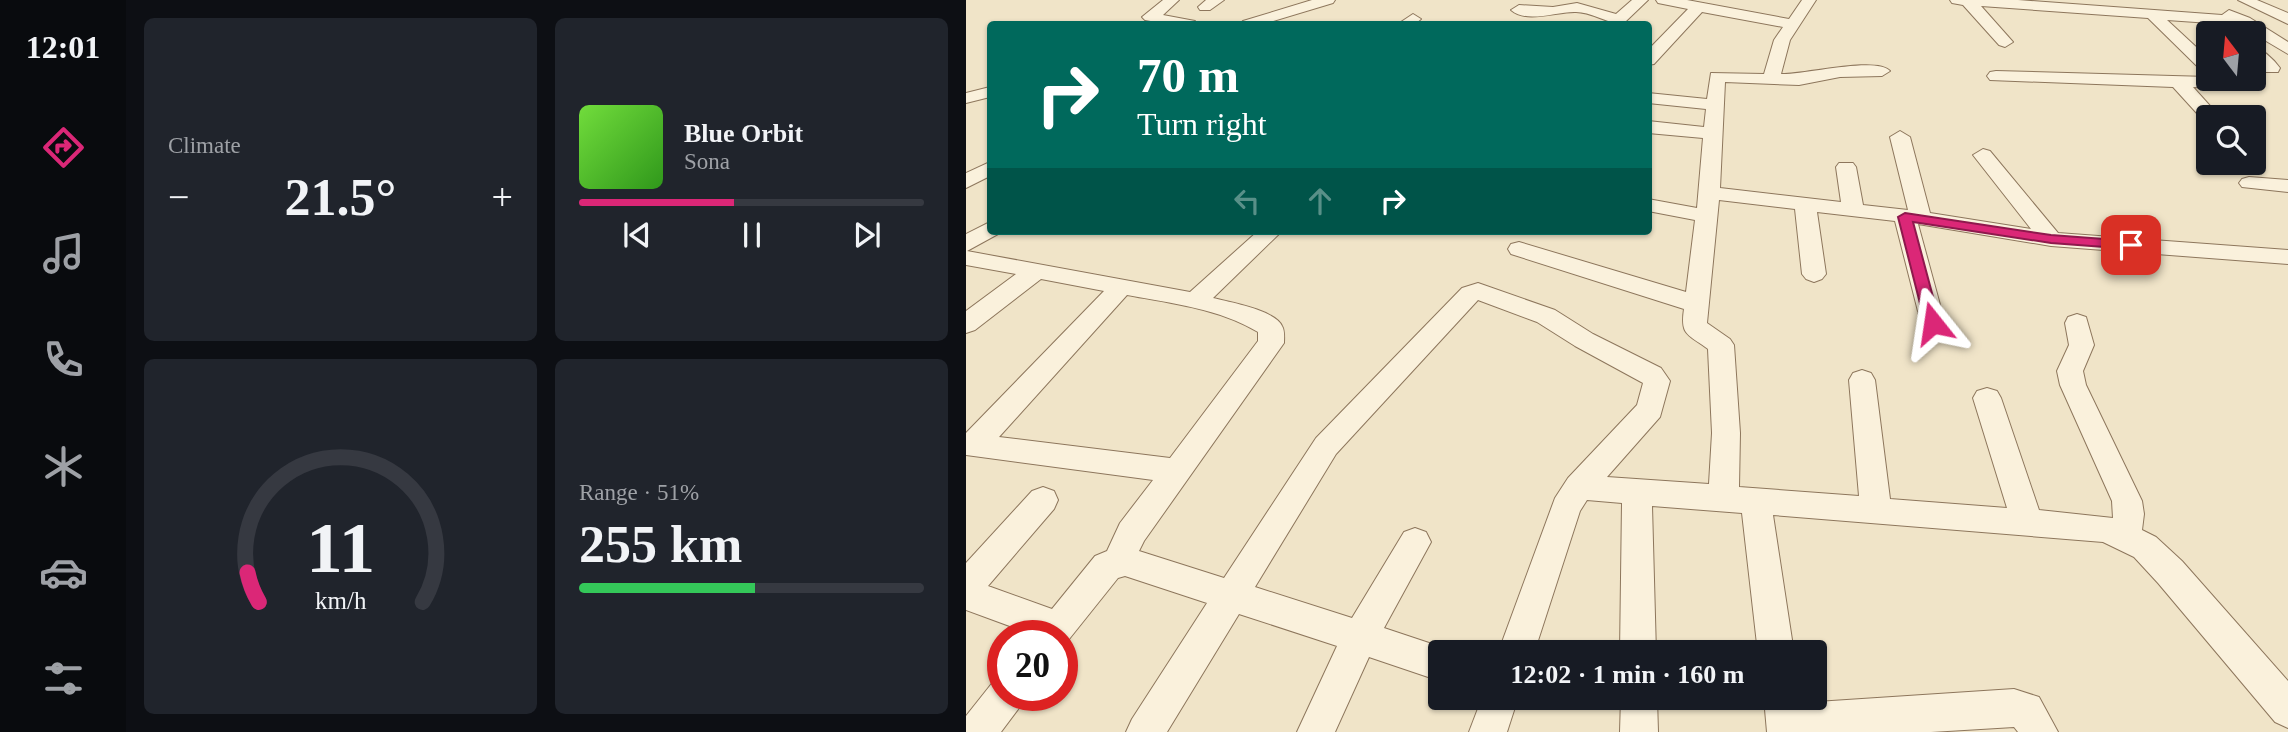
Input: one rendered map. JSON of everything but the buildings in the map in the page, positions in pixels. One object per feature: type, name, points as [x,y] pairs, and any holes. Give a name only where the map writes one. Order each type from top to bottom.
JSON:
[{"type":"street","points":[[1171,0],[1150,17],[1172,21]]},
{"type":"street","points":[[1258,21],[1328,0]]},
{"type":"street","points":[[1505,0],[1518,5],[1519,10],[1508,21]]},
{"type":"street","points":[[1519,10],[1553,12],[1577,7],[1619,20],[1641,0]]},
{"type":"street","points":[[1663,0],[1791,24]]},
{"type":"street","points":[[1771,79],[1782,40],[1810,0]]},
{"type":"street","points":[[1956,0],[2085,4],[2224,21]]},
{"type":"street","points":[[2194,0],[2230,21]]},
{"type":"street","points":[[2245,0],[2288,19]]},
{"type":"street","points":[[1968,1],[2005,42]]},
{"type":"street","points":[[1652,56],[1698,7]]},
{"type":"street","points":[[2151,13],[2196,56]]},
{"type":"street","points":[[1276,16],[1285,21]]},
{"type":"street","points":[[2266,39],[2288,49]]},
{"type":"street","points":[[2266,63],[2272,68]]},
{"type":"street","points":[[1723,499],[1726,433],[1721,345],[1694,326],[1708,204],[1711,133],[1718,76],[1805,80],[1840,72],[1882,71]]},
{"type":"street","points":[[1996,76],[2196,82]]},
{"type":"street","points":[[2178,82],[2200,105]]},
{"type":"street","points":[[966,98],[987,93]]},
{"type":"street","points":[[1652,98],[1715,105]]},
{"type":"street","points":[[1652,127],[1711,133]]},
{"type":"street","points":[[1900,136],[1933,323]]},
{"type":"street","points":[[1983,155],[2051,239]]},
{"type":"street","points":[[1846,167],[1853,210]]},
{"type":"street","points":[[966,182],[987,170]]},
{"type":"street","points":[[2249,183],[2288,186]]},
{"type":"street","points":[[1805,204],[1814,274]]},
{"type":"street","points":[[1652,205],[1805,204],[2051,239],[2288,257]]},
{"type":"street","points":[[966,244],[987,231]]},
{"type":"street","points":[[1196,300],[1267,235]]},
{"type":"street","points":[[1519,249],[1696,304]]},
{"type":"street","points":[[966,258],[1196,300],[1250,316],[1271,328],[1271,343],[1131,534],[1119,561]]},
{"type":"street","points":[[966,324],[1037,270]]},
{"type":"street","points":[[970,444],[1123,285]]},
{"type":"street","points":[[1145,732],[1326,446],[1474,292],[1482,291],[1546,316],[1584,340],[1652,375],[1657,381],[1650,409],[1579,487],[1566,507],[1520,640]]},
{"type":"street","points":[[2077,323],[2083,342],[2082,351],[2070,371],[2073,385],[2127,501],[2129,513],[2125,536]]},
{"type":"street","points":[[1862,380],[1876,510]]},
{"type":"street","points":[[1987,398],[2027,523]]},
{"type":"street","points":[[970,444],[1177,471]]},
{"type":"street","points":[[1579,487],[2106,528],[2145,547],[2170,572],[2288,709]]},
{"type":"street","points":[[1637,491],[1639,640]]},
{"type":"street","points":[[966,587],[1042,500]]},
{"type":"street","points":[[1756,501],[1774,640]]},
{"type":"street","points":[[1316,732],[1360,637],[1415,542]]},
{"type":"street","points":[[1065,620],[1107,566],[1119,561],[1428,659]]},
{"type":"street","points":[[966,594],[1029,620]]},
{"type":"street","points":[[1785,718],[2014,708],[2026,710],[2039,732]]},
{"type":"street","points":[[1488,732],[1496,710]]},
{"type":"street","points":[[1639,710],[1639,732]]},
{"type":"street","points":[[977,732],[993,711]]},
{"type":"route","points":[[1933,323],[1905,217],[2051,239],[2131,245]]}]
